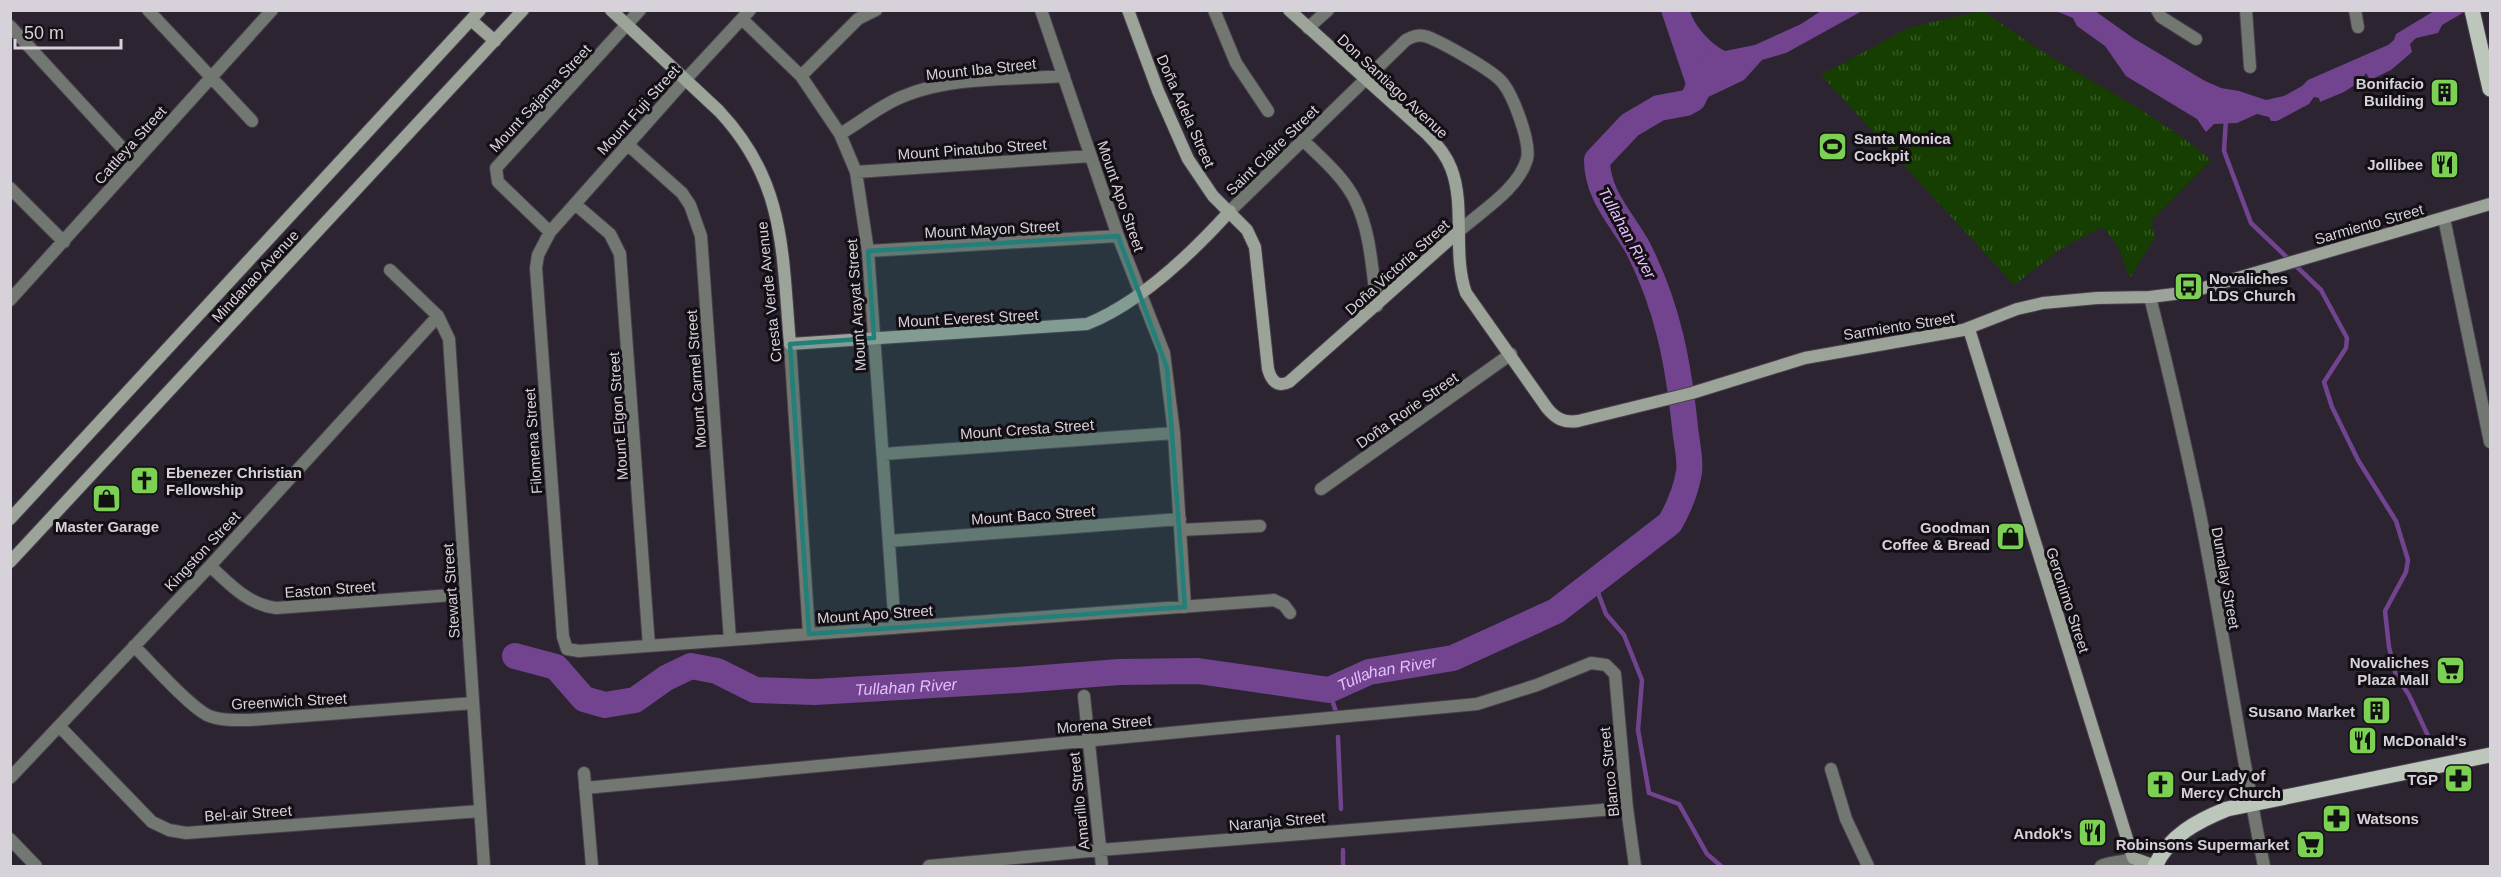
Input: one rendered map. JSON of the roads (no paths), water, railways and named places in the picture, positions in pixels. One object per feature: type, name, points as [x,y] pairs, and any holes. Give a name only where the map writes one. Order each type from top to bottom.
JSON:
[{"type":"main road","points":[[2472,10],[2490,89]]},
{"type":"main road","points":[[2155,866],[2168,845],[2183,832],[2211,815],[2251,803],[2490,755]]},
{"type":"street","points":[[148,10],[252,121]]},
{"type":"street","name":"Cattleya Street","points":[[10,300],[272,10]]},
{"type":"street","name":"Mindanao Avenue","points":[[10,519],[480,10]]},
{"type":"street","name":"Cresta Verde Avenue","points":[[610,10],[735,129],[751,151],[774,202],[780,230],[790,344],[809,634]]},
{"type":"street","name":"Mount Sajama Street","points":[[550,232],[498,182],[496,168],[640,10]]},
{"type":"street","points":[[801,76],[858,19],[876,10]]},
{"type":"street","name":"Mount Apo Street","points":[[1041,10],[1118,236],[1164,353],[1174,433],[1185,607]]},
{"type":"street","name":"Doña Adela Street","points":[[1128,10],[1158,91],[1188,159],[1213,196],[1247,230],[1255,247],[1268,369],[1271,380],[1276,383]]},
{"type":"street","points":[[1214,10],[1236,63],[1268,111]]},
{"type":"street","name":"Don Santiago Avenue","points":[[1289,10],[1427,134],[1446,157],[1455,182],[1458,232]]},
{"type":"street","points":[[1308,28],[1328,10]]},
{"type":"street","points":[[2157,10],[2161,17],[2196,39]]},
{"type":"street","points":[[2246,10],[2250,67]]},
{"type":"street","points":[[2355,10],[2358,27]]},
{"type":"street","name":"Mindanao Avenue","points":[[10,562],[522,11]]},
{"type":"street","name":"Mount Arayat Street","points":[[746,15],[801,76],[840,134],[856,172],[868,251],[895,628]]},
{"type":"street","name":"Mount Fuji Street","points":[[550,232],[627,144],[746,15]]},
{"type":"street","points":[[471,20],[495,41]]},
{"type":"street","points":[[10,26],[135,162]]},
{"type":"street","name":"Saint Claire Street","points":[[1139,293],[1176,267],[1303,140],[1406,40],[1414,35],[1427,37],[1494,73],[1512,98],[1527,141],[1527,158]]},
{"type":"street","name":"Mount Iba Street","points":[[840,134],[901,97],[923,88],[947,84],[1064,76]]},
{"type":"street","points":[[1303,140],[1336,173],[1355,200],[1367,237],[1377,306]]},
{"type":"street","name":"Mount Carmel Street","points":[[627,144],[682,193],[690,205],[701,236],[730,640]]},
{"type":"street","name":"Mount Pinatubo Street","points":[[856,172],[1091,156]]},
{"type":"street","name":"Doña Victoria Street","points":[[1276,383],[1289,382],[1501,195],[1519,176],[1527,158]]},
{"type":"street","points":[[10,188],[64,242]]},
{"type":"street","name":"Mount Elgon Street","points":[[575,204],[610,234],[620,254],[650,646]]},
{"type":"street","name":"Sarmiento Street","points":[[1458,232],[1461,274],[1466,293],[1547,408],[1558,419],[1565,422],[1578,421],[1692,393],[1804,358],[1969,329],[2017,309],[2043,303],[2088,298],[2150,297],[2190,292],[2490,204]]},
{"type":"street","points":[[2444,218],[2490,442]]},
{"type":"street","name":"Filomena Street","points":[[550,232],[538,255],[536,268],[562,636],[567,649]]},
{"type":"street","name":"Mount Mayon Street","points":[[868,251],[1118,236]]},
{"type":"street","points":[[390,270],[438,316]]},
{"type":"street","name":"Mount Everest Street","points":[[790,344],[1087,324],[1105,317],[1139,293]]},
{"type":"street","name":"Dumalay Street","points":[[2150,297],[2199,511],[2264,867]]},
{"type":"street","name":"Kingston Street","points":[[10,778],[210,566],[438,316]]},
{"type":"street","name":"Stewart Street","points":[[438,316],[449,339],[484,867]]},
{"type":"street","name":"Geronimo Street","points":[[1969,329],[2125,862]]},
{"type":"street","name":"Doña Rorie Street","points":[[1321,489],[1511,354]]},
{"type":"street","name":"Mount Cresta Street","points":[[882,454],[1174,433]]},
{"type":"street","name":"Mount Baco Street","points":[[889,541],[1180,525],[1260,525]]},
{"type":"street","name":"Easton Street","points":[[210,566],[243,597],[259,605],[276,608],[466,594]]},
{"type":"street","name":"Mount Apo Street","points":[[567,649],[572,651],[650,646],[1274,600],[1284,605],[1290,613]]},
{"type":"street","name":"Greenwich Street","points":[[134,646],[195,706],[208,716],[226,720],[473,703]]},
{"type":"street","name":"Morena Street","points":[[585,788],[1477,704],[1536,685],[1591,663],[1606,665],[1615,674]]},
{"type":"street","name":"Blanco Street","points":[[1615,674],[1627,808],[1635,867]]},
{"type":"street","name":"Amarillo Street","points":[[1084,696],[1102,867]]},
{"type":"street","name":"Bel-air Street","points":[[59,726],[152,822],[169,830],[186,833],[480,811]]},
{"type":"street","points":[[1831,769],[1846,819],[1868,867]]},
{"type":"street","points":[[584,773],[592,867]]},
{"type":"street","name":"Naranja Street","points":[[929,867],[1100,850],[1627,808]]},
{"type":"street","points":[[10,839],[36,867]]},
{"type":"street","points":[[2101,867],[2111,862],[2155,866]]},
{"type":"waterway","name":"Tullahan River","points":[[515,656],[556,667],[584,699],[605,705],[635,700],[666,678],[691,666],[717,671],[755,690],[815,692],[1119,672],[1198,671],[1329,690],[1369,672],[1453,658],[1556,611],[1670,523],[1686,486],[1689,455],[1679,380],[1664,314],[1639,250],[1601,185],[1597,160],[1630,125],[1659,108],[1686,103],[1693,99],[1708,67]]},
{"type":"waterway","points":[[2226,118],[2224,151],[2251,223],[2321,290],[2347,338],[2346,348],[2324,382],[2332,407],[2358,460],[2396,521],[2408,560],[2406,572],[2385,611],[2389,647],[2396,676],[2409,695],[2430,740]]},
{"type":"waterway","points":[[1594,582],[1606,614],[1624,635],[1642,680],[1638,730],[1649,793],[1679,804],[1707,854],[1721,866]]},
{"type":"waterway","points":[[1329,690],[1336,712]]},
{"type":"waterway","points":[[1338,737],[1341,809]]},
{"type":"waterway","points":[[1343,850],[1343,866]]},
{"type":"place","name":"Bonifacio Building","points":[[2445,92]]},
{"type":"place","name":"Santa Monica Cockpit","points":[[1833,147]]},
{"type":"place","name":"Jollibee","points":[[2444,164]]},
{"type":"place","name":"Novaliches LDS Church","points":[[2188,287]]},
{"type":"place","name":"Ebenezer Christian Fellowship","points":[[145,481]]},
{"type":"place","name":"Master Garage","points":[[107,499]]},
{"type":"place","name":"Goodman Coffee & Bread","points":[[2011,536]]},
{"type":"place","name":"Novaliches Plaza Mall","points":[[2450,671]]},
{"type":"place","name":"Susano Market","points":[[2376,711]]},
{"type":"place","name":"McDonald's","points":[[2362,740]]},
{"type":"place","name":"TGP","points":[[2459,779]]},
{"type":"place","name":"Our Lady of Mercy Church","points":[[2160,784]]},
{"type":"place","name":"Watsons","points":[[2336,818]]},
{"type":"place","name":"Andok's","points":[[2093,833]]},
{"type":"place","name":"Robinsons Supermarket","points":[[2310,844]]}]
